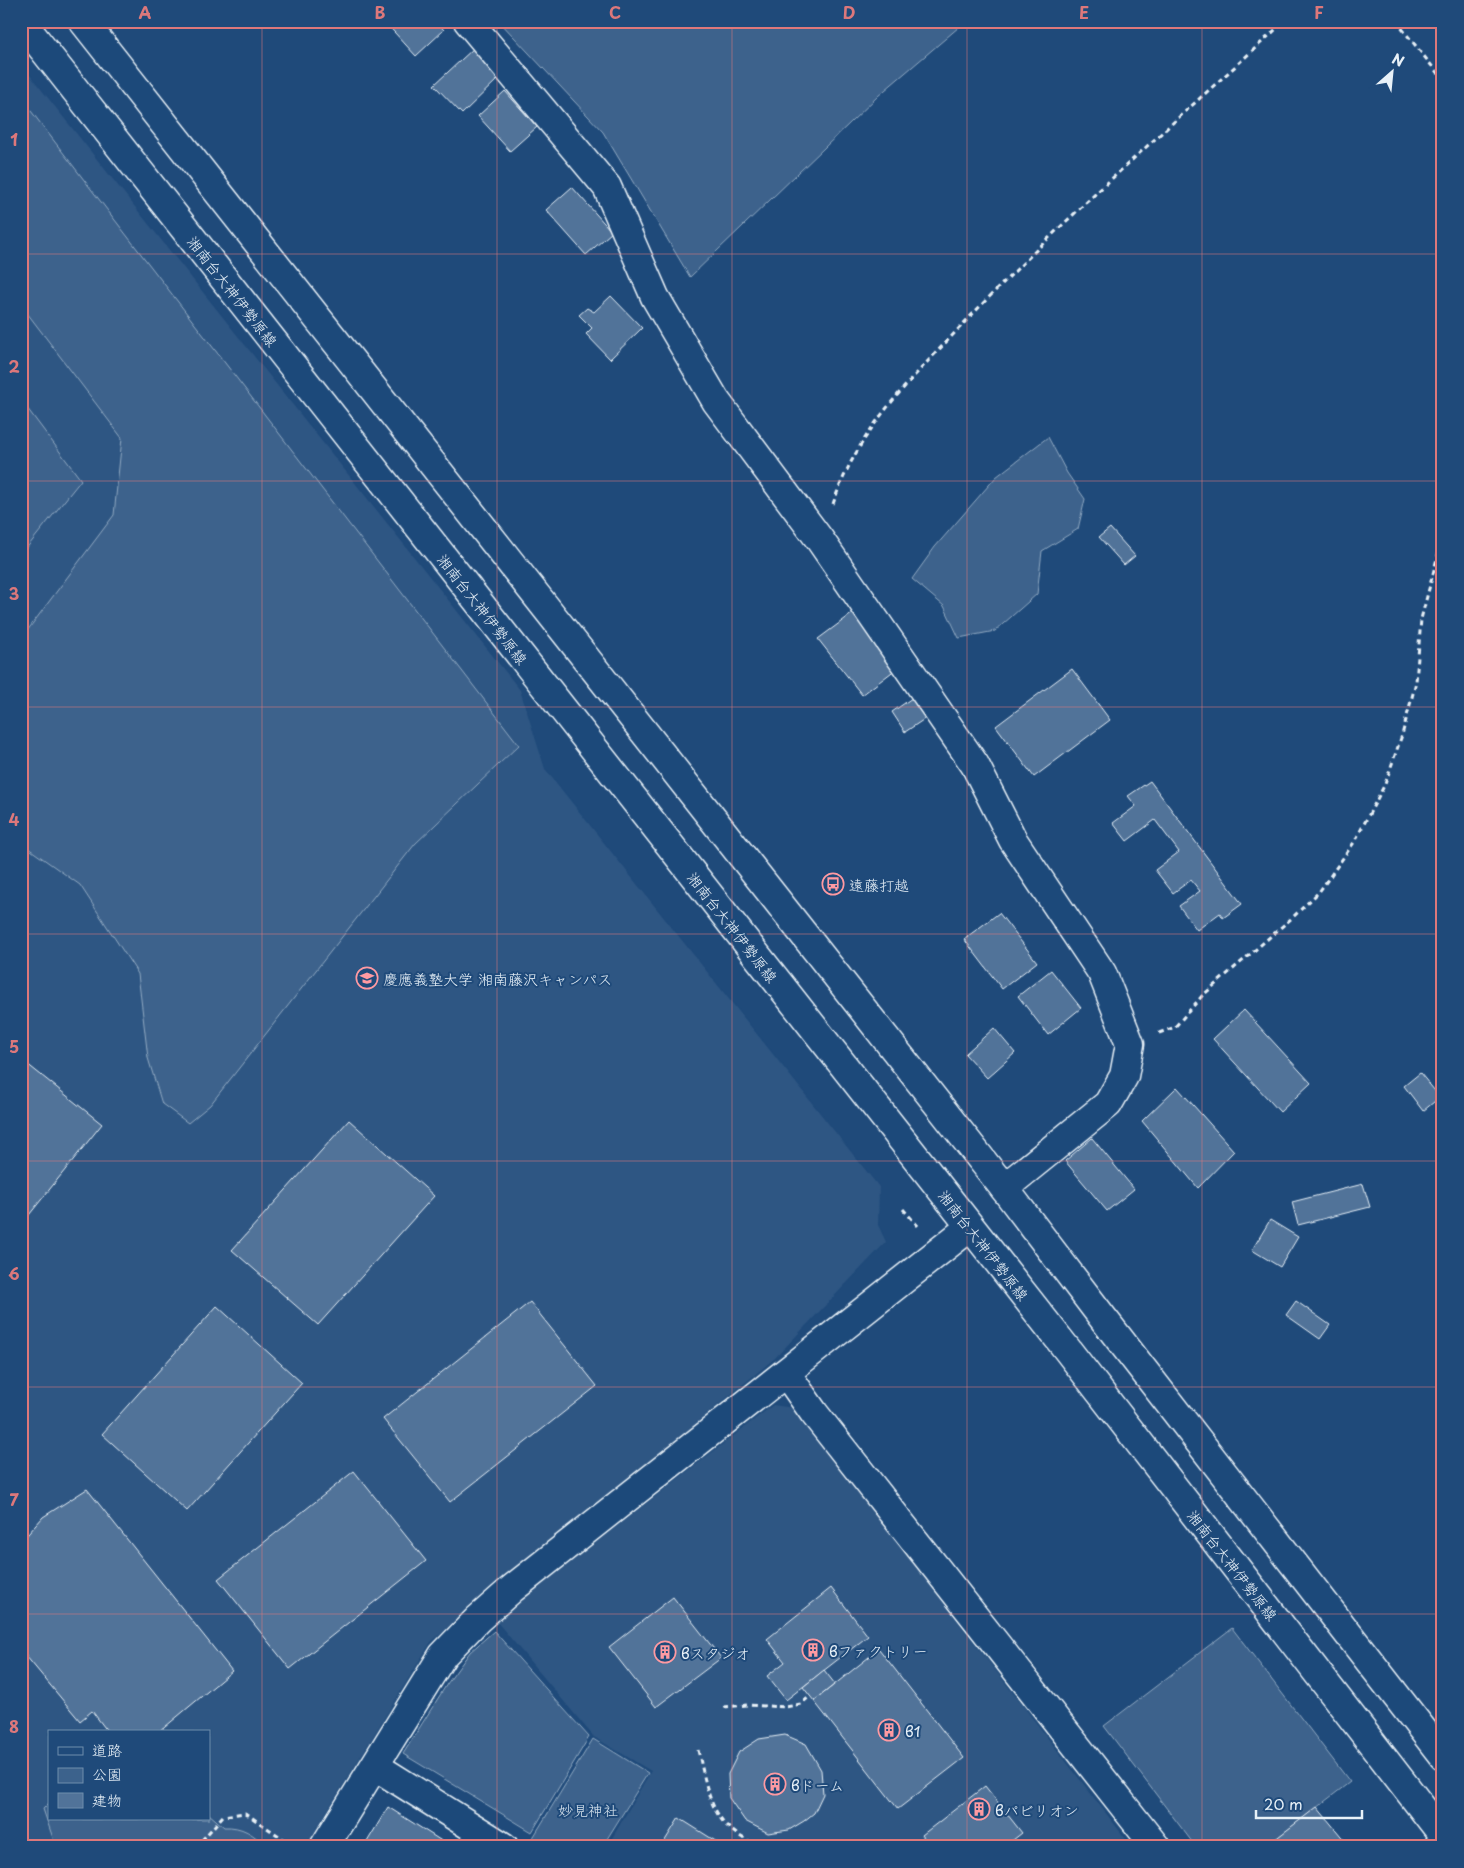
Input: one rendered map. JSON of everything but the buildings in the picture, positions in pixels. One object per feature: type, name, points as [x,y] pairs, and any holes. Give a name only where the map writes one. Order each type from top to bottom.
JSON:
[{"type":"street","points":[[83,21],[1004,1188],[1443,1756]]},
{"type":"street","points":[[468,21],[607,187],[655,297],[716,401],[820,540],[975,765],[1013,840],[1102,974],[1130,1044],[1124,1076],[1108,1104],[1004,1188]]},
{"type":"street","name":"湘南台大神伊勢原線","points":[[21,22],[1066,1348],[1443,1835]]},
{"type":"street","points":[[324,1847],[443,1656],[478,1619],[513,1588],[970,1227]]},
{"type":"street","points":[[786,1373],[814,1413],[1156,1847]]},
{"type":"street","points":[[374,1766],[504,1847]]},
{"type":"path","points":[[820,540],[841,478],[865,436],[892,399],[1016,270],[1122,169],[1285,21]]},
{"type":"path","points":[[1396,21],[1443,80]]},
{"type":"path","points":[[1130,1044],[1175,1027],[1202,996],[1319,892],[1355,841],[1385,784],[1404,726],[1416,682],[1422,619],[1443,526]]},
{"type":"path","points":[[724,1707],[747,1705],[786,1707],[801,1704],[810,1696]]},
{"type":"path","points":[[698,1750],[712,1802],[724,1824],[746,1840],[763,1847]]},
{"type":"path","points":[[196,1847],[223,1816],[245,1813],[296,1847]]},
{"type":"path","points":[[744,1847],[746,1840]]},
{"type":"shaded area","name":"慶應義塾大学 湘南藤沢キャンパス","points":[[21,64],[520,690],[545,769],[879,1187],[878,1225],[886,1242],[775,1358],[431,1642],[305,1847],[21,1847]]},
{"type":"shaded area","points":[[773,1405],[793,1408],[1132,1847],[607,1847],[651,1771],[594,1737],[497,1622],[509,1610]]},
{"type":"green space","points":[[499,21],[966,21],[878,96],[690,277],[603,132]]},
{"type":"green space","points":[[21,98],[519,745],[415,844],[210,1105],[188,1123],[162,1104],[148,1058],[138,974],[80,885],[21,843],[21,639],[114,515],[122,438],[21,305]]},
{"type":"green space","points":[[21,400],[81,480],[21,555]]},
{"type":"green space","points":[[1048,437],[1067,473],[1085,499],[1078,529],[1042,551],[1037,594],[995,631],[959,638],[944,606],[912,579],[935,547],[996,477]]},
{"type":"green space","points":[[1232,1628],[1350,1782],[1265,1847],[1196,1847],[1104,1726]]},
{"type":"green space","points":[[494,1631],[589,1737],[532,1832],[403,1754],[447,1684],[470,1652]]},
{"type":"green space","name":"妙見神社","points":[[593,1739],[648,1773],[602,1847],[540,1847],[531,1841]]},
{"type":"green space","points":[[48,1804],[48,1820],[210,1820],[210,1815],[224,1827],[242,1829],[257,1838],[266,1847],[56,1847],[43,1809]]},
{"type":"place","name":"遠藤打越","points":[[833,884]]},
{"type":"place","name":"慶應義塾大学 湘南藤沢キャンパス","points":[[367,978]]},
{"type":"place","name":"βファクトリー","points":[[813,1650]]},
{"type":"place","name":"βスタジオ","points":[[665,1652]]},
{"type":"place","name":"β1","points":[[889,1730]]},
{"type":"place","name":"βドーム","points":[[775,1784]]},
{"type":"place","name":"βパビリオン","points":[[979,1809]]}]
